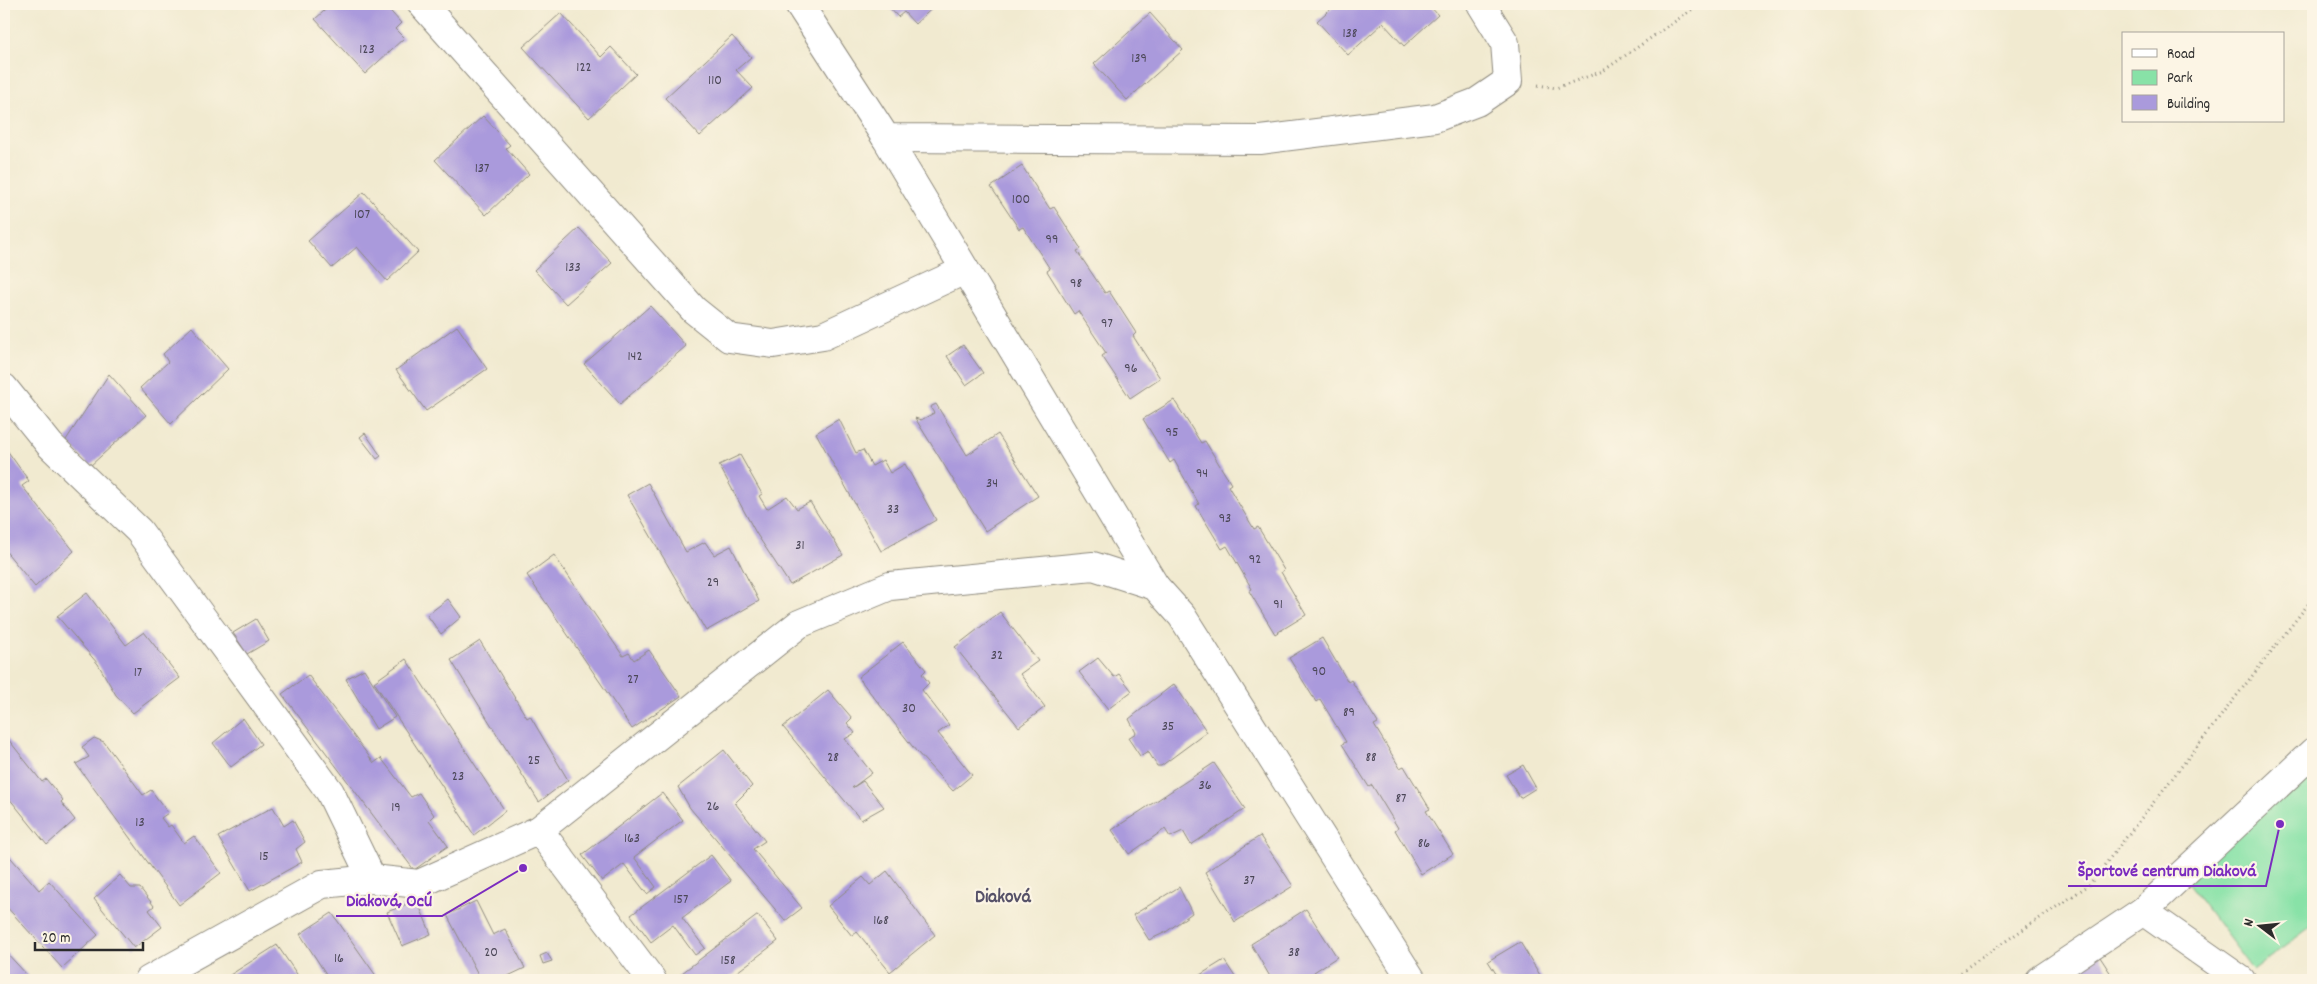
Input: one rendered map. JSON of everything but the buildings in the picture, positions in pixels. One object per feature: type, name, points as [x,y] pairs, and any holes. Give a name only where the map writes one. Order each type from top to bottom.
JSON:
[{"type":"street","points":[[422,4],[694,310],[730,338],[773,344],[823,336],[965,270]]},
{"type":"street","points":[[799,4],[886,138],[1155,586],[1182,616],[1405,978]]},
{"type":"street","points":[[886,138],[1260,140],[1435,118],[1477,102],[1508,81],[1505,43],[1481,4]]},
{"type":"street","points":[[4,388],[50,446],[139,531],[330,792],[372,879]]},
{"type":"street","points":[[149,980],[322,884],[372,879],[419,884],[539,830],[799,624],[890,586],[1093,566],[1155,586]]},
{"type":"street","points":[[2040,980],[2143,911],[2313,752]]},
{"type":"street","points":[[539,830],[652,980]]},
{"type":"street","points":[[2143,911],[2241,980]]},
{"type":"path","points":[[1508,81],[1556,88],[1603,71],[1700,4]]},
{"type":"path","points":[[1948,980],[2089,885],[2313,598]]},
{"type":"green space","points":[[2313,774],[2313,925],[2253,970],[2181,874]]},
{"type":"place","name":"Športové centrum Diaková","points":[[2280,824]]},
{"type":"place","name":"Diaková, OcÚ","points":[[523,868]]},
{"type":"district","name":"Diaková","points":[[1003,895]]}]
